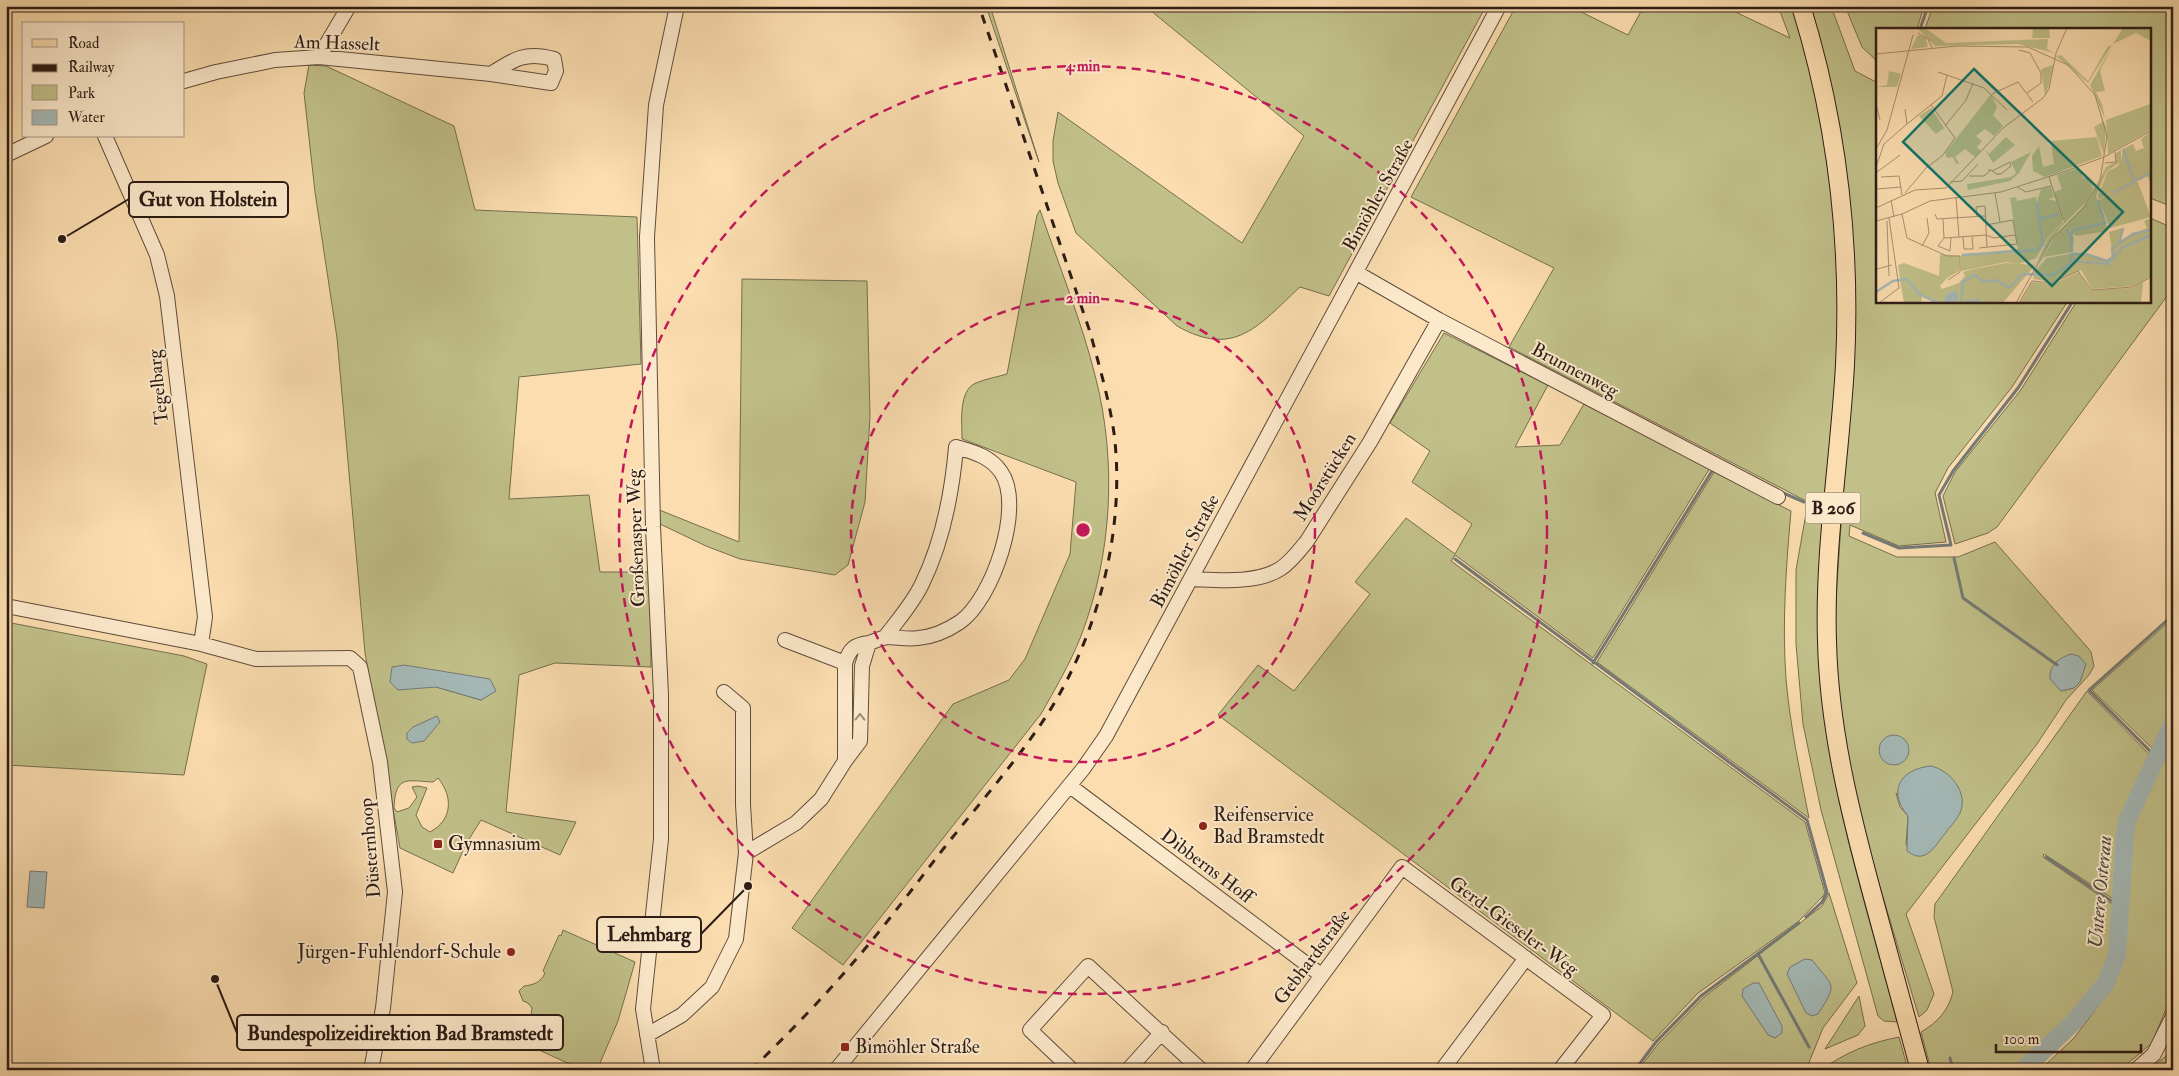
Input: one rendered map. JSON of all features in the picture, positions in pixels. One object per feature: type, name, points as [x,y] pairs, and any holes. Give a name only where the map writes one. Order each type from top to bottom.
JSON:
[{"type":"main road","name":"B 206","points":[[1801,6],[1819,69],[1829,116],[1838,172],[1844,240],[1845,363],[1827,584],[1829,688],[1834,734],[1848,799],[1920,1070]]},
{"type":"street","points":[[319,57],[349,6]]},
{"type":"street","name":"Großenasper Weg","points":[[654,1070],[643,1009],[661,839],[660,695],[653,526],[647,237],[656,105],[677,6]]},
{"type":"street","name":"Bimöhler Straße","points":[[836,1070],[1070,786],[1106,736],[1357,273],[1499,6]]},
{"type":"street","name":"Am Hasselt","points":[[185,81],[216,72],[275,60],[319,57],[491,74]]},
{"type":"street","points":[[6,155],[42,138]]},
{"type":"street","name":"Tegelbarg","points":[[106,138],[157,256],[167,296],[205,617],[201,644]]},
{"type":"street","name":"Brunnenweg","points":[[1357,273],[1439,320],[1778,497]]},
{"type":"street","name":"Moorstücken","points":[[1191,579],[1259,577],[1280,570],[1295,556],[1308,541],[1370,442],[1439,320]]},
{"type":"street","points":[[844,761],[845,663],[849,651],[855,645],[869,643],[885,637],[917,639],[938,633],[961,621],[978,602],[990,582],[1003,549],[1008,522],[1008,495],[1002,473],[991,460],[976,452],[956,447],[952,482],[942,533],[922,584],[885,637]]},
{"type":"street","points":[[6,606],[201,644]]},
{"type":"street","points":[[784,640],[845,663]]},
{"type":"street","points":[[746,853],[796,823],[821,799],[844,761],[860,741],[862,666],[869,643]]},
{"type":"street","name":"Düsternhoop","points":[[201,644],[256,658],[350,658],[360,667],[380,762],[395,892],[383,1008],[371,1070]]},
{"type":"street","points":[[647,1035],[682,1015],[712,987],[736,939],[746,853],[743,805],[743,708],[724,692]]},
{"type":"street","name":"Dibberns Hoff","points":[[1070,786],[1321,975]]},
{"type":"street","name":"Gebhardstraße","points":[[1252,1070],[1402,867]]},
{"type":"street","name":"Gerd-Gieseler-Weg","points":[[1402,867],[1604,1015],[1560,1070]]},
{"type":"street","points":[[1442,1070],[1526,958]]},
{"type":"street","points":[[1072,1070],[1030,1030],[1088,966],[1162,1032],[1201,1070]]},
{"type":"street","points":[[2136,1070],[2154,1054],[2173,1016]]},
{"type":"street","points":[[1128,1070],[1162,1032]]},
{"type":"green space","points":[[986,6],[990,6],[1039,162]]},
{"type":"green space","points":[[1145,6],[1486,6],[1329,296],[1300,287],[1272,314],[1245,333],[1231,338],[1215,339],[1197,335],[1177,326],[1076,233],[1058,183],[1053,161],[1053,141],[1058,112],[1242,243],[1304,136]]},
{"type":"green space","points":[[1516,6],[1569,6],[1628,35],[1644,6],[1723,6],[1790,38],[1778,6],[1794,6],[1806,49],[1825,136],[1836,225],[1839,270],[1840,315],[1838,359],[1819,584],[1819,659],[1823,704],[1838,796],[1860,888],[1897,1022],[1884,1021],[1878,1016],[1821,810],[1803,724],[1796,644],[1796,570],[1808,502],[1509,347],[1554,268],[1411,197]]},
{"type":"green space","points":[[1809,6],[1831,6],[1855,71],[1876,82],[1876,302],[2067,302],[2012,387],[1948,468],[1935,493],[1946,542],[1899,546],[1850,525],[1849,536],[1897,557],[1958,557],[1995,542],[2091,652],[2094,666],[2089,675],[2066,700],[2037,744],[1906,914],[1934,994],[1927,1010],[1919,1017],[1867,844],[1842,728],[1837,675],[1835,615],[1853,345]],"holes":[[[2071,654],[2074,688],[2061,691],[2054,663]],[[1896,793],[1933,849],[1906,845],[1908,816],[1900,807]]]},
{"type":"green space","points":[[1845,6],[1924,6],[1917,28],[1876,28],[1876,60],[1862,47]]},
{"type":"green space","points":[[1933,6],[2173,6],[2173,207],[2152,199],[2152,28],[1925,28]]},
{"type":"green space","points":[[309,65],[326,66],[454,126],[475,210],[637,217],[641,364],[519,377],[509,499],[589,495],[600,572],[650,572],[651,667],[555,663],[519,675],[506,812],[576,822],[560,855],[481,820],[466,844],[453,873],[400,848],[365,653],[337,338],[315,192],[304,93]],"holes":[[[436,687],[495,691],[481,700]],[[438,778],[446,792],[448,800],[447,814],[438,827],[430,832],[422,827],[416,815],[427,788],[412,787],[417,797],[409,808],[397,812],[394,808],[395,797],[397,789],[404,782],[433,782]]]},
{"type":"green space","points":[[1040,210],[1077,315],[1096,379],[1103,411],[1109,476],[1108,509],[1105,541],[1091,605],[1072,656],[1041,714],[843,965],[792,928],[953,704],[1009,680],[1025,659],[1070,554],[1076,482],[962,439],[962,408],[966,392],[976,383],[1007,374],[1037,215]]},
{"type":"green space","points":[[2152,219],[2173,228],[2173,288],[1997,527],[1988,533],[1955,544],[1943,496],[1955,472],[2020,391],[2076,302],[2152,302]]},
{"type":"green space","points":[[742,279],[867,281],[870,416],[865,502],[848,565],[835,575],[740,559],[706,546],[658,523],[657,509],[739,542]]},
{"type":"green space","points":[[1444,333],[1548,385],[1515,447],[1560,445],[1584,404],[1710,468],[1593,658],[1455,555],[1451,561],[1805,822],[1825,893],[1799,921],[1698,993],[1653,1041],[1218,715],[1258,665],[1294,691],[1370,594],[1355,582],[1406,518],[1455,554],[1472,524],[1412,482],[1430,451],[1390,423]]},
{"type":"green space","points":[[1714,472],[1791,511],[1785,595],[1786,679],[1793,731],[1809,818],[1597,662]]},
{"type":"green space","points":[[2173,618],[2173,714],[2153,749],[2092,690]]},
{"type":"green space","points":[[6,622],[184,656],[207,664],[184,775],[6,765]]},
{"type":"green space","points":[[2087,691],[2149,754],[2124,814],[2115,900],[2044,854],[2043,857],[2115,906],[2114,935],[2107,973],[2103,982],[2066,1033],[2024,1070],[1931,1070],[1921,1032],[1942,1015],[1953,992],[1934,917],[1935,904]]},
{"type":"green space","points":[[2173,744],[2173,992],[2152,1043],[2120,1070],[2040,1070],[2074,1038],[2111,989],[2123,956],[2133,821]]},
{"type":"green space","points":[[1829,893],[1857,983],[1823,1028],[1806,1070],[1638,1070],[1659,1043],[1703,998],[1822,906]]},
{"type":"green space","points":[[563,930],[635,962],[618,1021],[597,1070],[583,1070],[530,1046],[532,1008],[523,1001],[519,991],[524,986],[531,985],[541,979],[559,935],[561,936]]},
{"type":"green space","points":[[1859,996],[1865,1026],[1858,1035],[1825,1049]]},
{"type":"green space","points":[[1899,1037],[1908,1070],[1821,1070],[1858,1049]]},
{"type":"green space","points":[[2173,1040],[2173,1070],[2149,1070],[2166,1056]]},
{"type":"water","points":[[2071,654],[2079,656],[2086,664],[2080,682],[2074,688],[2061,691],[2050,679],[2051,670],[2059,660]]},
{"type":"water","points":[[404,665],[490,679],[496,691],[481,700],[436,687],[398,690],[390,682],[392,667]]},
{"type":"water","points":[[437,716],[440,722],[424,741],[412,743],[407,739],[407,733],[413,727]]},
{"type":"water","points":[[1894,735],[1905,739],[1909,750],[1905,761],[1894,765],[1883,761],[1879,750],[1883,739]]},
{"type":"water","points":[[1931,766],[1938,768],[1951,777],[1960,790],[1962,805],[1957,819],[1935,846],[1925,855],[1918,856],[1907,851],[1908,816],[1898,798],[1898,790],[1900,783],[1911,772]]},
{"type":"water","points":[[30,871],[47,872],[44,908],[27,907]]},
{"type":"water","points":[[1805,959],[1812,960],[1831,986],[1829,996],[1818,1014],[1812,1016],[1806,1013],[1787,974],[1790,967]]},
{"type":"water","points":[[1753,983],[1759,983],[1782,1026],[1782,1033],[1775,1038],[1768,1035],[1742,996],[1743,989]]},
{"type":"waterway","points":[[1920,28],[1928,6]]},
{"type":"waterway","points":[[1863,533],[1899,548],[1951,545],[1939,495],[1953,471],[2018,388],[2072,302]]},
{"type":"waterway","points":[[1593,663],[1712,471]]},
{"type":"waterway","points":[[1781,492],[1804,502]]},
{"type":"waterway","points":[[1954,558],[1963,598],[2057,665]]},
{"type":"waterway","points":[[1455,559],[1807,820],[1827,892],[1822,902],[1806,917]]},
{"type":"waterway","points":[[2156,757],[2089,690],[2173,615]]},
{"type":"waterway","name":"Untere Osterau","points":[[2023,1070],[2073,1023],[2106,983],[2117,955],[2125,833],[2128,818],[2173,723]]},
{"type":"waterway","points":[[2046,857],[2122,908]]},
{"type":"waterway","points":[[1635,1070],[1656,1042],[1701,996],[1799,923]]},
{"type":"waterway","points":[[1758,954],[1809,1047]]},
{"type":"waterway","points":[[1950,1058],[1953,1070]]},
{"type":"railway","points":[[751,1070],[806,1015],[858,957],[1009,768],[1033,735],[1064,686],[1080,653],[1104,581],[1116,507],[1117,469],[1114,433],[1104,382],[1090,332],[979,6]]},
{"type":"place","name":"Gut von Holstein","points":[[62,239]]},
{"type":"place","name":"Reifenservice Bad Bramstedt","points":[[1203,826]]},
{"type":"place","name":"Gymnasium","points":[[438,844]]},
{"type":"place","name":"Lehmbarg","points":[[748,886]]},
{"type":"place","name":"Jürgen-Fuhlendorf-Schule","points":[[511,952]]},
{"type":"place","name":"Bundespolizeidirektion Bad Bramstedt","points":[[215,979]]},
{"type":"place","name":"Bimöhler Straße","points":[[845,1047]]}]
